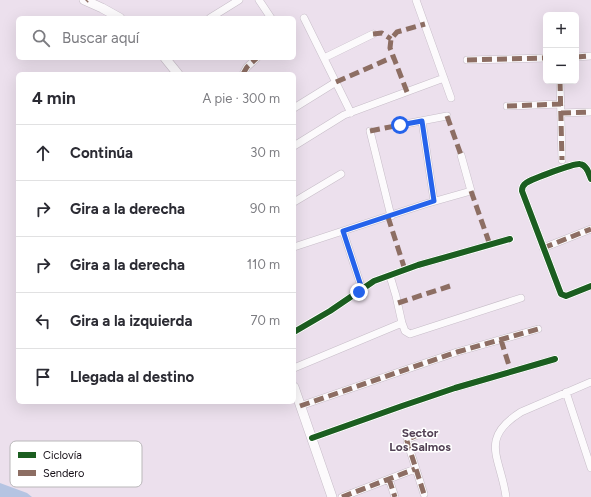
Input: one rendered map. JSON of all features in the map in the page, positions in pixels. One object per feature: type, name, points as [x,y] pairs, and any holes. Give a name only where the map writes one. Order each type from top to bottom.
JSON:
[{"type":"street","points":[[84,0],[116,16]]},
{"type":"street","points":[[213,16],[239,0]]},
{"type":"street","points":[[260,0],[270,16]]},
{"type":"street","points":[[416,0],[451,98]]},
{"type":"street","points":[[304,18],[351,113]]},
{"type":"street","points":[[324,58],[373,34]]},
{"type":"street","points":[[579,57],[591,56]]},
{"type":"street","points":[[467,60],[543,58]]},
{"type":"street","points":[[167,60],[176,72]]},
{"type":"street","points":[[244,72],[246,67],[255,60]]},
{"type":"street","points":[[296,145],[351,113],[444,78]]},
{"type":"street","points":[[296,107],[336,82]]},
{"type":"street","points":[[560,84],[562,160]]},
{"type":"street","points":[[507,106],[561,104]]},
{"type":"street","points":[[561,113],[591,112]]},
{"type":"street","points":[[400,125],[447,116]]},
{"type":"street","points":[[422,121],[434,201]]},
{"type":"street","points":[[370,131],[391,216]]},
{"type":"street","points":[[296,246],[434,201],[471,191],[461,156]]},
{"type":"street","points":[[591,179],[587,169],[579,164],[562,168],[536,178],[524,185],[522,191],[561,294],[566,296],[591,286]]},
{"type":"street","points":[[296,201],[342,174]]},
{"type":"street","points":[[543,248],[591,229]]},
{"type":"street","points":[[343,231],[362,289]]},
{"type":"street","points":[[296,331],[330,311],[374,282],[418,265],[510,239]]},
{"type":"street","points":[[390,276],[402,324],[408,333],[414,334],[521,298]]},
{"type":"street","points":[[296,367],[402,324]]},
{"type":"street","points":[[300,406],[457,352],[538,329]]},
{"type":"street","points":[[312,438],[455,388],[555,359]]},
{"type":"street","points":[[506,497],[495,450],[498,433],[506,423],[521,412],[591,382]]},
{"type":"street","points":[[566,392],[591,468]]},
{"type":"street","points":[[296,393],[332,497]]},
{"type":"street","points":[[420,434],[408,439],[407,441],[424,494]]},
{"type":"street","points":[[342,497],[415,469]]},
{"type":"street","points":[[389,479],[395,497]]},
{"type":"water","points":[[0,483],[27,493],[32,497],[0,497]]},
{"type":"marked path","points":[[407,92],[390,48],[391,39],[397,32],[425,24]]},
{"type":"marked path","points":[[373,34],[382,33],[391,39]]},
{"type":"marked path","points":[[579,57],[591,56]]},
{"type":"marked path","points":[[336,82],[393,57]]},
{"type":"marked path","points":[[467,60],[543,58]]},
{"type":"marked path","points":[[244,72],[255,60]]},
{"type":"marked path","points":[[560,84],[562,160]]},
{"type":"marked path","points":[[507,106],[561,104]]},
{"type":"marked path","points":[[561,113],[591,112]]},
{"type":"marked path","points":[[447,116],[461,155]]},
{"type":"marked path","points":[[370,131],[400,125]]},
{"type":"marked path","points":[[471,191],[490,245]]},
{"type":"marked path","points":[[388,217],[405,270]]},
{"type":"marked path","points":[[543,248],[591,229]]},
{"type":"marked path","points":[[398,303],[450,286]]},
{"type":"marked path","points":[[300,406],[457,352],[538,329]]},
{"type":"marked path","points":[[501,340],[511,372]]},
{"type":"marked path","points":[[420,434],[408,439],[407,441],[424,494]]},
{"type":"marked path","points":[[342,497],[415,469]]},
{"type":"marked path","points":[[389,479],[395,497]]},
{"type":"cycle path","points":[[591,179],[584,166],[576,164],[530,181],[522,187],[522,191],[561,294],[566,296],[591,286]]},
{"type":"cycle path","points":[[296,331],[330,311],[374,281],[418,265],[510,239]]},
{"type":"cycle path","points":[[312,438],[455,388],[555,359]]},
{"type":"district","name":"Sector Los Salmos","points":[[420,440]]},
{"type":"route","points":[[359,292],[362,289],[343,231],[434,201],[422,121],[400,125]]}]
